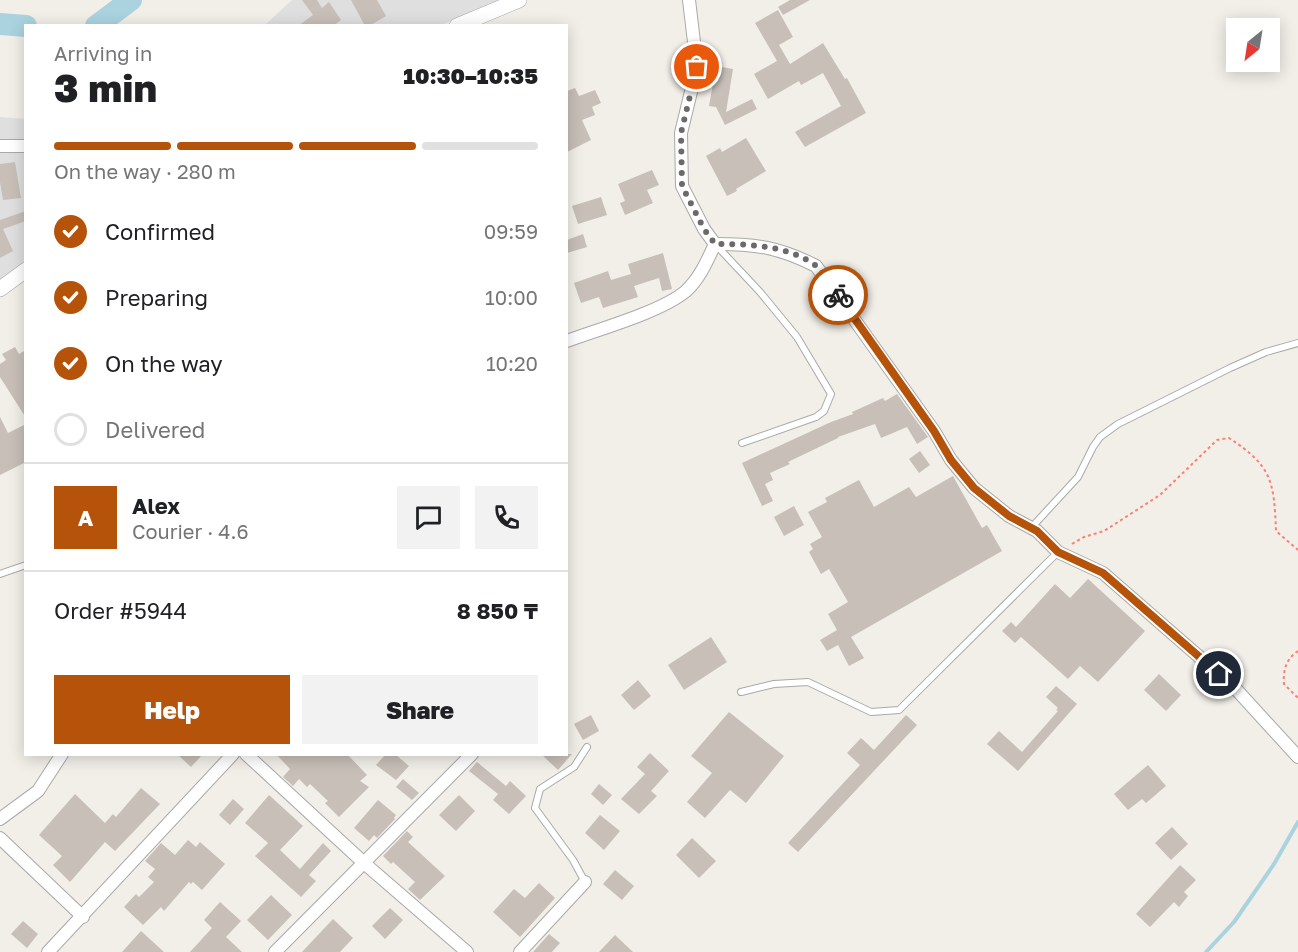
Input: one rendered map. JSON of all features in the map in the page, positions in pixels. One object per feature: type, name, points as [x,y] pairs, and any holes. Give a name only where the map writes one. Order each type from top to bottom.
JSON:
[{"type":"street","points":[[462,24],[519,0]]},
{"type":"street","points":[[689,0],[697,67],[681,133],[682,186],[704,229],[715,244]]},
{"type":"street","points":[[0,146],[24,146]]},
{"type":"street","points":[[568,341],[662,306],[686,291],[701,274],[715,244]]},
{"type":"street","points":[[715,244],[750,244],[769,248],[795,255],[816,266],[908,393],[951,460],[974,488],[1009,516],[1037,531],[1058,552],[1103,573],[1235,688],[1298,758]]},
{"type":"street","points":[[0,289],[24,271]]},
{"type":"street","points":[[0,819],[38,791],[61,756]]},
{"type":"street","points":[[48,952],[230,756]]},
{"type":"street","points":[[248,756],[364,863],[466,952]]},
{"type":"street","points":[[274,952],[470,756]]},
{"type":"street","points":[[0,838],[82,916]]},
{"type":"street","points":[[520,952],[585,882]]},
{"type":"lane","points":[[715,244],[760,292],[797,337],[831,394],[824,411],[816,417],[742,443]]},
{"type":"lane","points":[[1031,528],[1078,477],[1093,447],[1101,437],[1118,424],[1230,368],[1266,352],[1298,343]]},
{"type":"lane","points":[[741,693],[774,684],[808,682],[871,712],[899,710],[1058,552]]},
{"type":"lane","points":[[0,573],[24,566]]},
{"type":"lane","points":[[585,882],[573,860],[535,808],[540,789],[574,767],[587,747]]},
{"type":"path","points":[[1058,552],[1084,537],[1104,531],[1160,495],[1217,440],[1229,438],[1248,451],[1264,469],[1274,493],[1276,531],[1298,550]]},
{"type":"path","points":[[1298,651],[1288,662],[1284,672],[1284,684],[1298,698]]},
{"type":"shaded area","points":[[292,0],[502,0],[443,24],[266,24]]},
{"type":"shaded area","points":[[0,117],[24,119],[24,263],[0,280]]},
{"type":"building","points":[[302,0],[317,0],[322,8],[329,2],[341,20],[336,24],[301,24],[313,15]]},
{"type":"building","points":[[351,0],[377,0],[386,16],[372,24],[364,24]]},
{"type":"building","points":[[790,0],[810,0],[783,15],[778,7]]},
{"type":"building","points":[[778,10],[793,37],[779,45],[790,64],[823,43],[845,79],[847,78],[866,113],[805,147],[795,132],[841,106],[823,73],[801,85],[799,81],[768,99],[754,74],[777,61],[755,23]]},
{"type":"building","points":[[716,66],[733,69],[726,112],[752,99],[757,109],[725,125],[716,107],[709,106]]},
{"type":"building","points":[[575,88],[579,96],[595,90],[601,103],[592,107],[595,115],[582,120],[591,140],[568,152],[568,91]]},
{"type":"building","points":[[746,138],[766,171],[727,196],[706,156],[720,148],[722,152]]},
{"type":"building","points":[[15,162],[21,198],[3,200],[0,164]]},
{"type":"building","points":[[652,170],[659,185],[647,190],[653,203],[625,215],[620,203],[625,201],[618,184]]},
{"type":"building","points":[[601,197],[607,215],[578,224],[572,206]]},
{"type":"building","points":[[24,212],[24,222],[3,229],[13,251],[0,258],[0,220]]},
{"type":"building","points":[[583,234],[587,247],[568,253],[568,240]]},
{"type":"building","points":[[663,253],[672,289],[662,291],[659,278],[634,286],[638,297],[603,308],[599,297],[581,303],[574,283],[608,271],[611,280],[631,274],[628,264]]},
{"type":"building","points":[[15,347],[19,354],[24,351],[24,415],[0,377],[0,364],[6,360],[2,354]]},
{"type":"building","points":[[897,394],[928,437],[917,444],[907,427],[881,438],[875,424],[838,437],[770,473],[773,480],[765,484],[773,501],[762,506],[742,463],[853,414],[852,412],[883,398],[885,401]]},
{"type":"building","points":[[0,417],[8,433],[24,425],[24,463],[0,475]]},
{"type":"building","points":[[920,451],[930,465],[919,473],[909,459]]},
{"type":"building","points":[[953,476],[982,528],[987,525],[1002,551],[851,637],[864,658],[849,666],[838,645],[827,651],[820,640],[837,630],[828,614],[848,602],[829,569],[821,574],[809,552],[813,549],[810,544],[822,537],[808,512],[827,502],[825,498],[859,480],[874,507],[909,487],[916,497]]},
{"type":"building","points":[[794,506],[804,525],[784,536],[774,517]]},
{"type":"building","points":[[1088,579],[1145,631],[1098,682],[1080,666],[1068,679],[1021,637],[1015,643],[1002,631],[1011,622],[1016,627],[1055,584],[1070,598]]},
{"type":"building","points":[[711,637],[727,662],[684,690],[668,665]]},
{"type":"building","points":[[1159,674],[1181,695],[1166,711],[1144,690]]},
{"type":"building","points":[[638,680],[651,696],[634,710],[621,695]]},
{"type":"building","points":[[1056,686],[1077,704],[1018,771],[987,744],[999,731],[1022,752],[1058,711],[1056,710],[1058,708],[1046,697]]},
{"type":"building","points":[[729,712],[784,756],[746,803],[730,790],[705,818],[687,802],[712,773],[691,756]]},
{"type":"building","points":[[591,715],[599,731],[583,740],[574,724]]},
{"type":"building","points":[[906,715],[917,725],[798,852],[788,843],[860,765],[847,753],[861,738],[874,750]]},
{"type":"building","points":[[650,753],[669,771],[651,791],[657,796],[639,814],[621,799],[645,774],[637,767]]},
{"type":"building","points":[[572,754],[558,770],[543,756]]},
{"type":"building","points":[[179,756],[201,756],[191,767]]},
{"type":"building","points":[[278,756],[349,756],[367,775],[360,781],[369,787],[339,817],[325,803],[328,801],[310,784],[307,787],[299,779],[293,786],[283,777],[290,769]]},
{"type":"building","points":[[384,756],[397,756],[409,766],[396,780],[376,765]]},
{"type":"building","points":[[477,762],[506,786],[510,781],[526,796],[509,814],[493,800],[498,794],[469,771]]},
{"type":"building","points":[[1148,765],[1166,786],[1146,803],[1142,799],[1128,810],[1114,794]]},
{"type":"building","points":[[403,779],[419,793],[412,800],[396,787]]},
{"type":"building","points":[[599,784],[612,795],[603,805],[591,794]]},
{"type":"building","points":[[141,788],[160,804],[115,851],[105,842],[70,882],[53,865],[62,856],[39,835],[75,794],[105,823],[113,814],[116,817]]},
{"type":"building","points":[[269,795],[303,826],[280,850],[300,869],[323,843],[331,851],[309,875],[316,881],[301,897],[255,856],[268,843],[245,823]]},
{"type":"building","points":[[459,795],[475,811],[456,831],[439,815]]},
{"type":"building","points":[[233,799],[244,809],[230,825],[219,815]]},
{"type":"building","points":[[378,800],[396,815],[377,838],[374,835],[369,841],[354,828]]},
{"type":"building","points":[[600,815],[620,831],[604,850],[585,833]]},
{"type":"building","points":[[1172,827],[1188,844],[1171,860],[1155,843]]},
{"type":"building","points":[[407,831],[413,837],[408,842],[445,876],[420,900],[408,889],[415,882],[383,856]]},
{"type":"building","points":[[692,838],[716,861],[699,878],[676,855]]},
{"type":"building","points":[[188,840],[196,847],[200,842],[225,864],[202,890],[193,882],[191,884],[189,882],[164,911],[161,907],[143,925],[124,907],[136,894],[139,897],[154,882],[148,877],[155,869],[145,861],[161,843],[175,855]]},
{"type":"building","points":[[1180,865],[1196,880],[1184,892],[1188,896],[1179,907],[1174,902],[1150,927],[1136,914]]},
{"type":"building","points":[[615,870],[634,886],[622,900],[603,884]]},
{"type":"building","points":[[539,883],[555,898],[520,937],[493,912],[514,889],[525,898]]},
{"type":"building","points":[[271,895],[292,915],[268,940],[247,920]]},
{"type":"building","points":[[220,902],[241,921],[226,937],[242,952],[190,952],[212,928],[204,920]]},
{"type":"building","points":[[390,908],[403,920],[385,939],[372,926]]},
{"type":"building","points":[[333,919],[353,938],[340,952],[302,952]]},
{"type":"building","points":[[23,921],[38,934],[27,948],[11,934]]},
{"type":"building","points":[[141,931],[164,952],[122,952]]},
{"type":"building","points":[[549,934],[560,943],[552,952],[533,952]]},
{"type":"building","points":[[615,935],[633,952],[599,952]]},
{"type":"waterway","points":[[99,24],[131,0]]},
{"type":"waterway","points":[[0,24],[24,26]]},
{"type":"waterway","points":[[1206,952],[1234,922],[1274,864],[1298,822]]},
{"type":"way so far","points":[[697,67],[681,133],[682,186],[704,229],[715,244],[750,244],[795,255],[816,266],[838,295]]},
{"type":"route","points":[[838,295],[934,431],[951,460],[974,488],[1009,516],[1037,531],[1058,552],[1103,573],[1219,674]]}]
